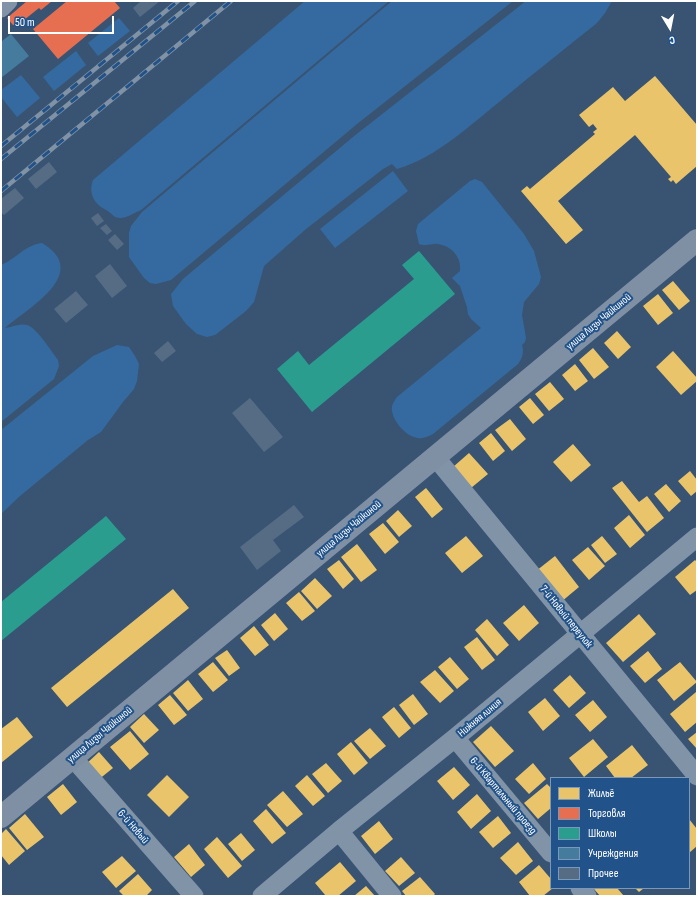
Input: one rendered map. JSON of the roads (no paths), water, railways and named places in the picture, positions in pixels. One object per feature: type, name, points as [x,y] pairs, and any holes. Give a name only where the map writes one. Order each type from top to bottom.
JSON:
[{"type":"main road","name":"улица Лизы Чайкиной","points":[[1,817],[436,458],[697,240]]},
{"type":"street","name":"7-й Новый переулок","points":[[436,458],[697,776]]},
{"type":"street","name":"Нижняя линия","points":[[262,896],[697,537]]},
{"type":"street","name":"6-й Квартальный проезд","points":[[455,738],[550,852]]},
{"type":"street","name":"6-й Новый","points":[[73,758],[194,896]]},
{"type":"street","points":[[339,831],[392,896]]},
{"type":"railway","points":[[1,146],[178,1]]},
{"type":"railway","points":[[1,159],[195,1]]},
{"type":"railway","points":[[1,191],[231,1]]}]
